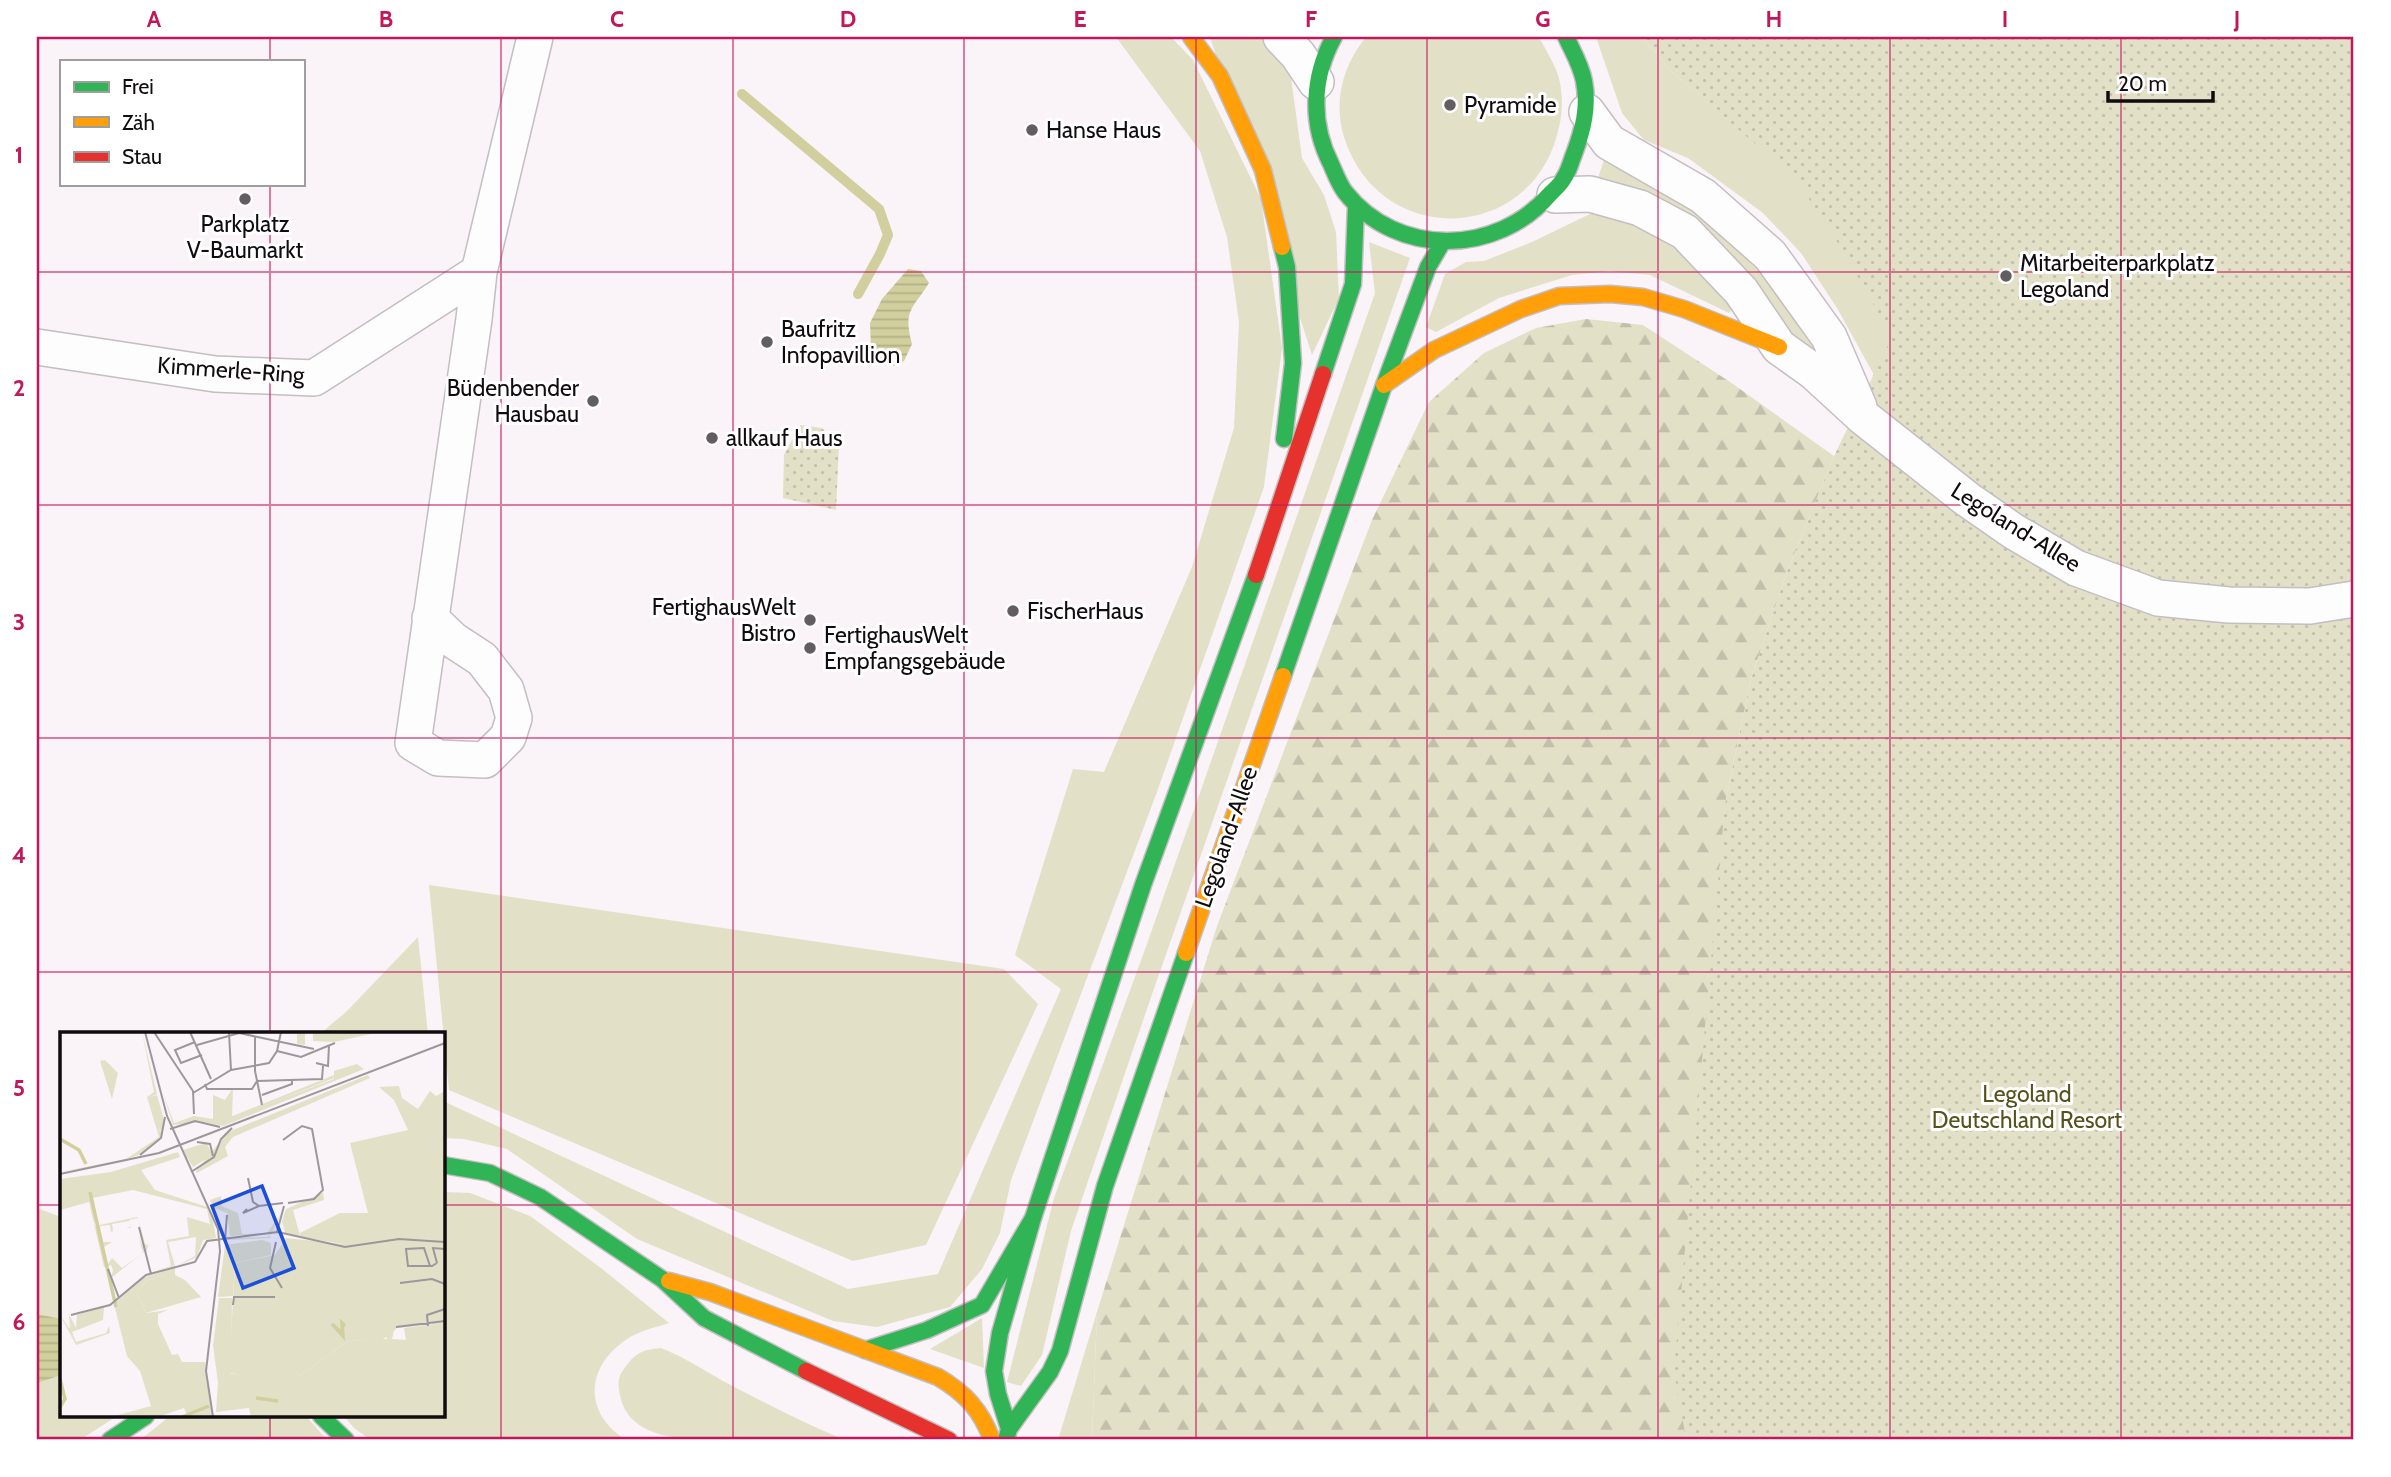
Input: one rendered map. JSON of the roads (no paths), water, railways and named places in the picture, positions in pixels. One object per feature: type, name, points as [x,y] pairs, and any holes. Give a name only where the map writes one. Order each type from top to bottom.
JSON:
[{"type":"street","points":[[430,618],[479,272],[535,37]]},
{"type":"street","points":[[1191,37],[1220,76],[1263,170],[1287,267],[1293,363],[1272,530]]},
{"type":"street","points":[[1281,37],[1317,82]]},
{"type":"street","name":"Legoland-Allee","points":[[1334,37],[1317,82],[1316,127],[1329,169],[1356,205],[1392,230],[1442,243],[1479,240],[1521,223],[1555,195],[1577,156],[1587,112],[1581,67],[1566,37]]},
{"type":"street","name":"Legoland-Allee","points":[[1587,112],[1609,142],[1703,196],[1770,255],[1829,337],[1863,417]]},
{"type":"street","name":"Legoland-Allee","points":[[1555,195],[1590,194],[1640,208],[1685,232],[1741,291],[1779,347],[1814,372],[1863,417],[1967,499],[2013,531],[2076,568],[2158,598],[2229,605],[2310,606],[2354,599]]},
{"type":"street","points":[[1008,1435],[994,1371],[1000,1332],[1033,1218],[1143,885],[1272,530],[1353,284],[1356,205]]},
{"type":"street","name":"Legoland-Allee","points":[[1008,1435],[1050,1372],[1060,1351],[1105,1186],[1384,385],[1428,267],[1442,243]]},
{"type":"street","name":"Kimmerle-Ring","points":[[37,347],[215,374],[314,378],[479,272]]},
{"type":"street","points":[[1384,385],[1434,350],[1521,309],[1559,296],[1610,294],[1643,297],[1684,309],[1779,347]]},
{"type":"street","points":[[444,1165],[490,1173],[540,1197],[662,1279],[704,1318],[774,1356],[949,1440]]},
{"type":"street","points":[[865,1350],[927,1330],[982,1305],[1033,1218]]},
{"type":"street","points":[[662,1279],[710,1292],[938,1377],[961,1389],[974,1402],[992,1440]]},
{"type":"street","points":[[110,1440],[143,1418]]},
{"type":"street","points":[[323,1418],[346,1440]]},
{"type":"waterway","points":[[742,94],[879,209],[888,235],[858,294]]},
{"type":"place","name":"Pyramide","points":[[1450,105]]},
{"type":"place","name":"Hanse Haus","points":[[1032,130]]},
{"type":"place","name":"Parkplatz V-Baumarkt","points":[[245,199]]},
{"type":"place","name":"Mitarbeiterparkplatz Legoland","points":[[2006,276]]},
{"type":"place","name":"Baufritz Infopavillion","points":[[767,342]]},
{"type":"place","name":"Büdenbender Hausbau","points":[[593,401]]},
{"type":"place","name":"allkauf Haus","points":[[712,438]]},
{"type":"place","name":"FischerHaus","points":[[1013,611]]},
{"type":"place","name":"FertighausWelt Bistro","points":[[810,620]]},
{"type":"place","name":"FertighausWelt Empfangsgebäude","points":[[810,648]]},
{"type":"park label","name":"Legoland Deutschland Resort","points":[[2027,1107]]}]
